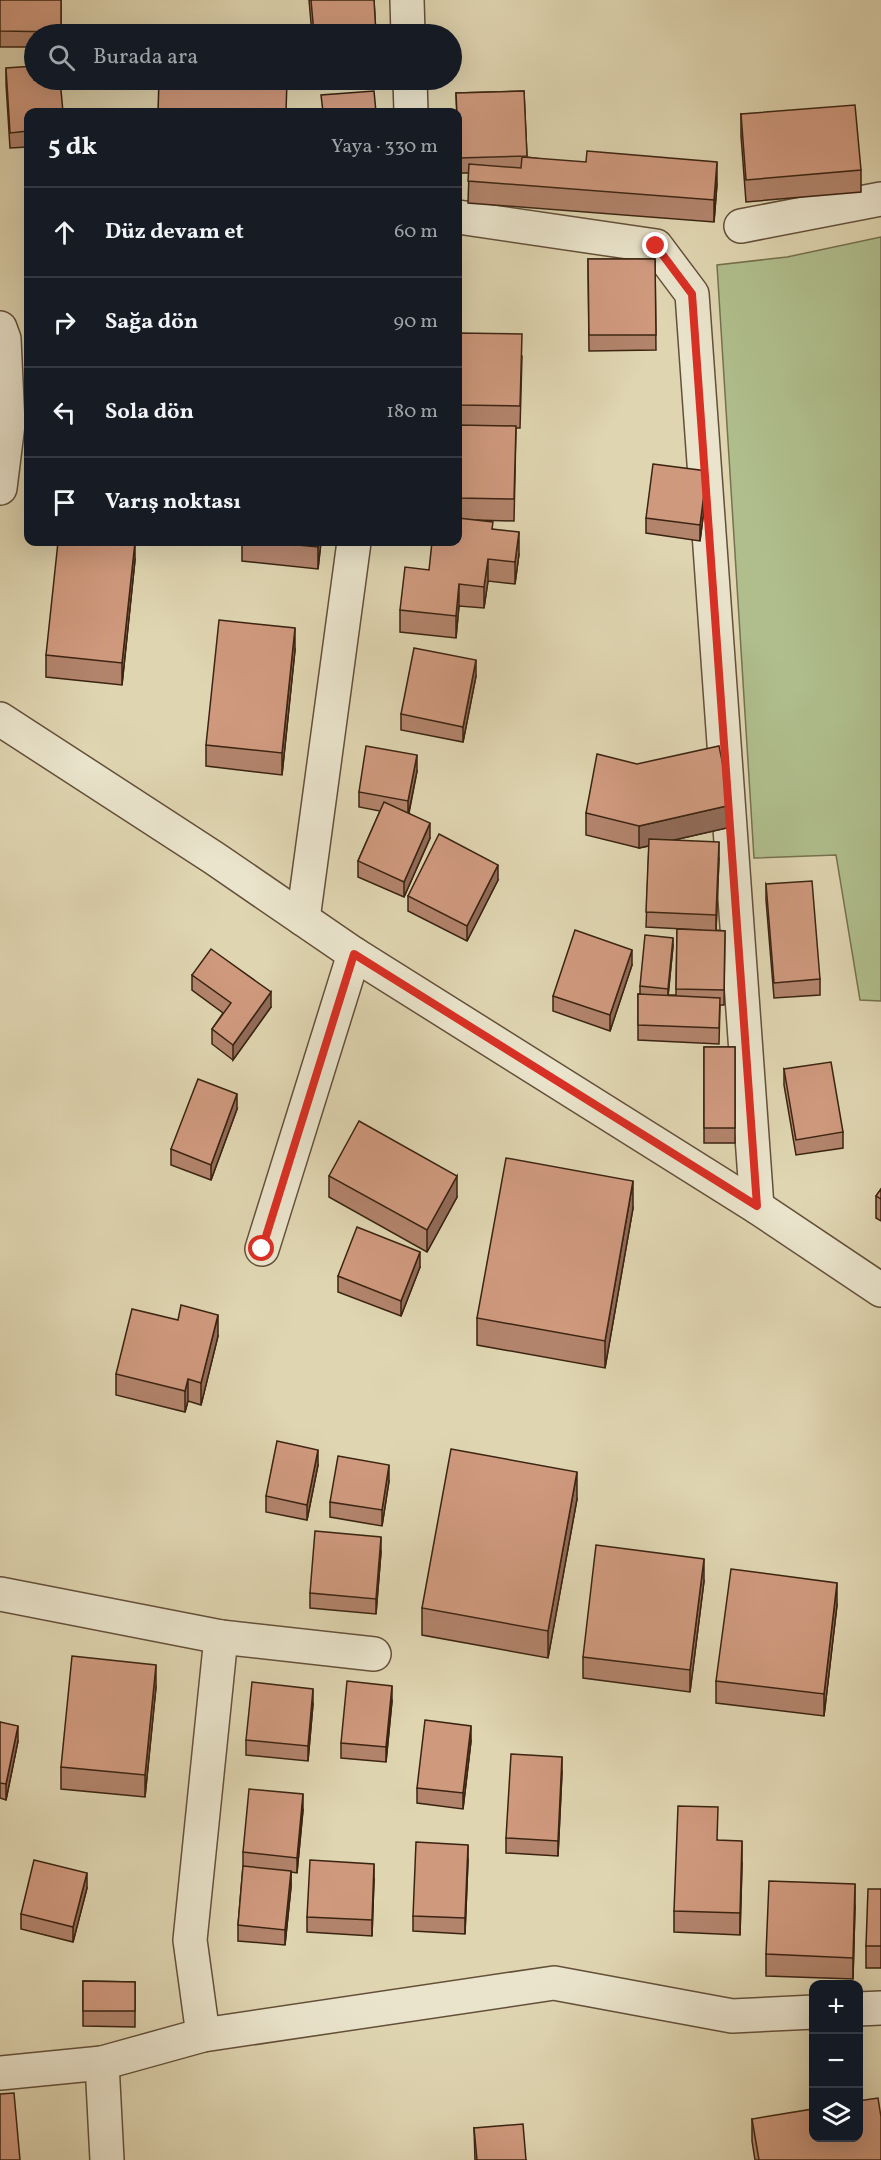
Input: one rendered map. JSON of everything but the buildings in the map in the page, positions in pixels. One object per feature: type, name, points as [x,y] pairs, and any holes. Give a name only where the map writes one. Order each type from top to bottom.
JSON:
[{"type":"street","points":[[407,0],[408,24]]},
{"type":"street","points":[[410,90],[411,108]]},
{"type":"street","points":[[741,226],[881,199]]},
{"type":"street","points":[[462,218],[656,246],[692,294],[757,1206]]},
{"type":"street","points":[[0,328],[4,339],[8,424],[0,488]]},
{"type":"street","points":[[303,920],[353,546]]},
{"type":"street","points":[[0,719],[214,858],[354,954],[757,1206],[881,1290]]},
{"type":"street","points":[[262,1249],[354,954]]},
{"type":"street","points":[[0,1594],[221,1637],[374,1654]]},
{"type":"street","points":[[202,2035],[189,1940],[221,1637]]},
{"type":"street","points":[[0,2073],[102,2063],[202,2035],[554,1983],[732,2016],[809,2012]]},
{"type":"street","points":[[863,2009],[881,2008]]},
{"type":"street","points":[[102,2063],[108,2160]]},
{"type":"green space","points":[[881,237],[881,1001],[860,1000],[836,855],[754,858],[717,265],[787,257]]},
{"type":"route","points":[[262,1249],[354,954],[757,1206],[692,294],[656,246]]}]
